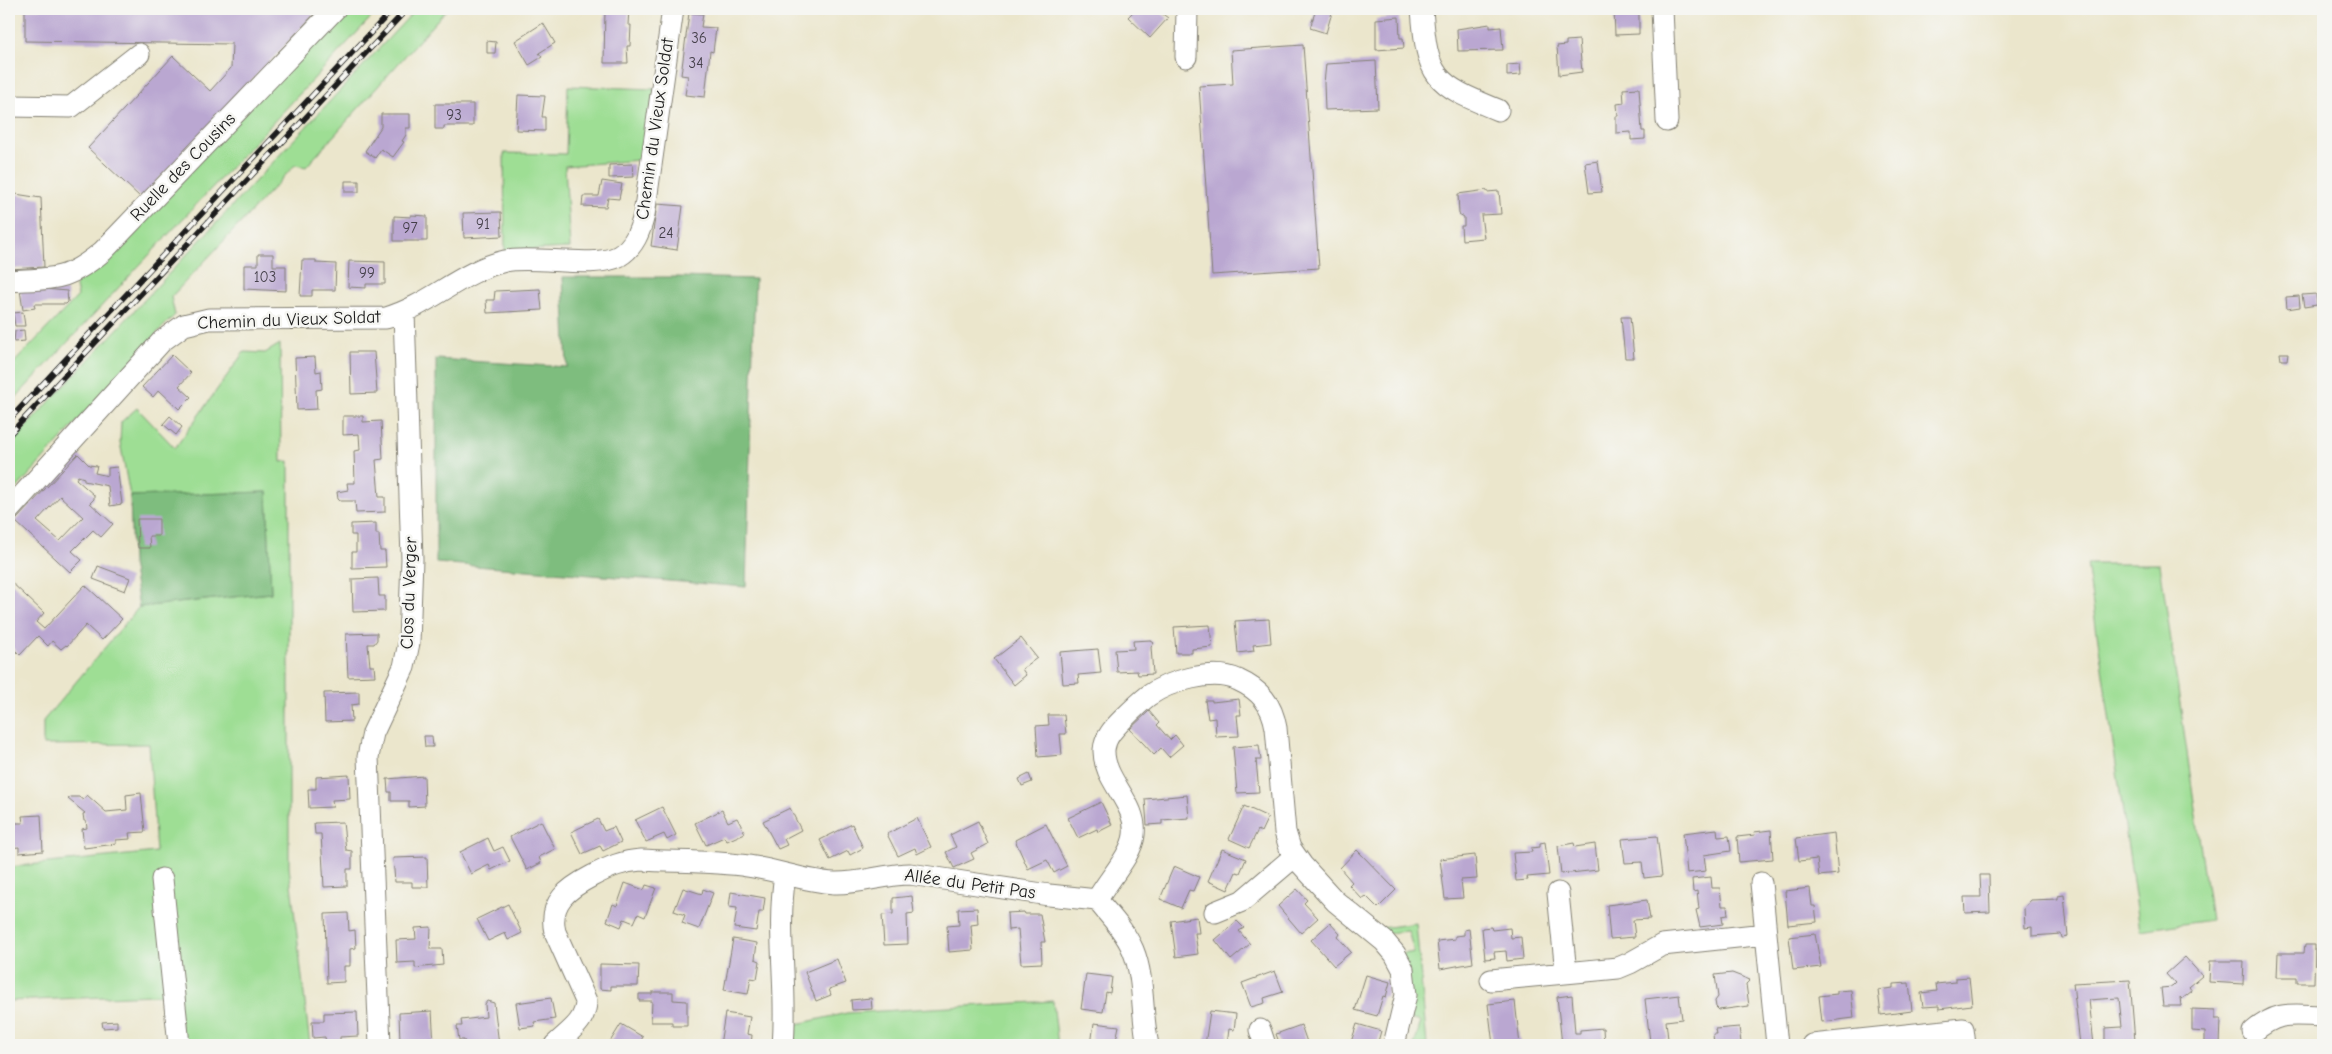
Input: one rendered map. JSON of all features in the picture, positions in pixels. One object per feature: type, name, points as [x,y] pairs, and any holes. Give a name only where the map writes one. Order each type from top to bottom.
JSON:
[{"type":"street","name":"Ruelle des Cousins","points":[[9,281],[65,276],[89,263],[103,251],[334,9]]},
{"type":"street","name":"Chemin du Vieux Soldat","points":[[9,510],[162,341],[184,325],[209,319],[380,318],[404,312],[467,276],[498,263],[516,260],[605,260],[619,255],[632,244],[640,230],[644,215],[673,9]]},
{"type":"street","points":[[1186,57],[1187,9]]},
{"type":"street","points":[[1422,9],[1426,51],[1433,71],[1444,83],[1457,92],[1498,110]]},
{"type":"street","points":[[1662,9],[1667,121]]},
{"type":"street","points":[[9,106],[71,107],[139,54]]},
{"type":"street","name":"Clos du Verger","points":[[380,1045],[368,757],[373,733],[404,667],[409,643],[412,559],[404,312]]},
{"type":"street","points":[[1148,1045],[1140,979],[1133,951],[1124,934],[1097,900],[1129,850],[1134,835],[1130,811],[1104,758],[1105,742],[1113,729],[1149,695],[1169,686],[1198,677],[1217,675],[1234,678],[1258,692],[1269,704],[1276,728],[1285,832],[1295,856],[1335,901],[1384,941],[1399,962],[1405,977],[1406,995],[1394,1045]]},
{"type":"street","points":[[1215,912],[1242,901],[1295,856]]},
{"type":"street","name":"Allée du Petit Pas","points":[[555,1045],[580,1021],[586,1009],[584,994],[557,939],[553,916],[558,901],[573,886],[615,864],[641,860],[746,866],[817,881],[845,883],[910,874],[1049,895],[1097,900]]},
{"type":"street","points":[[783,1045],[785,1001],[781,909],[785,875]]},
{"type":"street","points":[[162,879],[180,1045]]},
{"type":"street","points":[[1761,884],[1777,1045]]},
{"type":"street","points":[[1558,893],[1566,972]]},
{"type":"street","points":[[1491,980],[1624,966],[1662,945],[1765,934]]},
{"type":"street","points":[[2253,1032],[2271,1018],[2280,1015],[2323,1016]]},
{"type":"street","points":[[1812,1045],[1963,1029],[1965,1045]]},
{"type":"green space","points":[[346,9],[379,9],[9,405],[9,368],[78,296],[75,282],[123,238]]},
{"type":"green space","points":[[416,9],[447,9],[306,167],[295,165],[171,297],[175,315],[9,497],[9,445]]},
{"type":"green space","points":[[568,86],[655,89],[640,160],[565,166],[570,248],[505,251],[504,153],[566,154]]},
{"type":"green space","points":[[563,277],[755,279],[746,587],[436,563],[436,359],[567,367]]},
{"type":"green space","points":[[280,344],[281,462],[289,461],[289,867],[310,1045],[183,1045],[177,994],[9,1001],[9,867],[156,852],[149,744],[43,745],[43,721],[139,607],[271,593],[267,492],[130,496],[120,442],[121,422],[137,408],[175,448],[244,352],[265,353]]},
{"type":"green space","points":[[267,492],[271,593],[139,607],[132,563],[130,496]]},
{"type":"green space","points":[[2087,564],[2160,564],[2211,920],[2140,930]]},
{"type":"green space","points":[[1416,923],[1427,1045],[1414,1045],[1421,1022],[1410,1019],[1403,954],[1414,952],[1408,931],[1387,933],[1381,928]]},
{"type":"green space","points":[[1053,1001],[1058,1045],[794,1045],[797,1024],[847,1013]]},
{"type":"building","points":[[25,9],[319,9],[141,198],[88,148],[173,56],[210,91],[231,68],[232,44],[25,41]]},
{"type":"building","points":[[605,9],[629,9],[628,25],[631,25],[630,46],[627,46],[628,63],[604,63]]},
{"type":"building","points":[[1046,9],[1046,11],[1018,10]]},
{"type":"building","points":[[1136,9],[1156,9],[1168,18],[1150,38],[1128,17]]},
{"type":"building","points":[[1316,9],[1333,9],[1326,33],[1310,28]]},
{"type":"building","points":[[1614,9],[1639,9],[1639,34],[1615,35]]},
{"type":"building","points":[[689,13],[703,14],[701,27],[716,28],[713,52],[710,51],[705,97],[685,95],[688,76],[681,75]]},
{"type":"building","points":[[1399,17],[1400,38],[1403,38],[1404,48],[1376,50],[1376,19]]},
{"type":"building","points":[[543,23],[555,43],[539,53],[542,57],[529,65],[515,41]]},
{"type":"building","points":[[1490,24],[1490,28],[1501,27],[1503,50],[1458,51],[1457,29]]},
{"type":"building","points":[[1579,40],[1582,72],[1559,75],[1557,46],[1566,45],[1566,41]]},
{"type":"building","points":[[487,41],[496,42],[495,53],[487,53]]},
{"type":"building","points":[[1303,45],[1319,268],[1212,275],[1199,86],[1233,84],[1231,50]]},
{"type":"building","points":[[1376,61],[1378,108],[1325,110],[1324,83],[1326,64]]},
{"type":"building","points":[[1520,64],[1521,75],[1507,76],[1507,65]]},
{"type":"building","points":[[1639,88],[1642,131],[1645,131],[1645,139],[1631,140],[1631,132],[1616,133],[1617,104],[1624,103],[1623,89]]},
{"type":"building","points":[[518,95],[545,96],[542,117],[545,117],[545,131],[516,130]]},
{"type":"building","points":[[435,104],[473,104],[473,126],[444,126],[444,129],[435,129]]},
{"type":"building","points":[[381,114],[410,114],[410,128],[406,128],[406,135],[402,141],[404,142],[393,157],[381,149],[375,158],[365,151],[381,127]]},
{"type":"building","points":[[1598,161],[1602,192],[1589,193],[1585,163]]},
{"type":"building","points":[[633,164],[634,177],[609,178],[609,165]]},
{"type":"building","points":[[345,181],[359,181],[359,192],[345,192]]},
{"type":"building","points":[[602,181],[622,184],[619,199],[608,198],[606,207],[582,206],[583,196],[599,196]]},
{"type":"building","points":[[1487,190],[1487,192],[1499,191],[1501,214],[1481,215],[1484,238],[1462,240],[1461,226],[1464,226],[1464,217],[1459,214],[1458,194]]},
{"type":"building","points":[[9,193],[41,198],[44,267],[9,269]]},
{"type":"building","points":[[657,204],[683,206],[677,250],[651,246]]},
{"type":"building","points":[[501,212],[502,236],[464,238],[463,213]]},
{"type":"building","points":[[411,215],[427,216],[427,241],[394,241],[394,216],[411,217]]},
{"type":"building","points":[[258,254],[273,254],[273,266],[286,266],[286,291],[244,289],[244,265],[258,265]]},
{"type":"building","points":[[302,260],[316,260],[316,263],[336,264],[335,290],[312,290],[312,296],[300,296]]},
{"type":"building","points":[[349,261],[385,262],[385,284],[366,284],[366,288],[348,287]]},
{"type":"building","points":[[44,289],[67,291],[68,302],[66,304],[34,304],[35,308],[23,310],[20,290]]},
{"type":"building","points":[[540,289],[542,310],[487,313],[486,300],[494,300],[495,291]]},
{"type":"building","points":[[2316,294],[2317,305],[2304,307],[2302,295]]},
{"type":"building","points":[[2299,296],[2300,307],[2287,309],[2286,297]]},
{"type":"building","points":[[23,312],[25,326],[15,326],[13,313]]},
{"type":"building","points":[[1621,317],[1630,317],[1634,358],[1625,358]]},
{"type":"building","points":[[24,330],[25,341],[14,342],[15,331]]},
{"type":"building","points":[[350,352],[374,352],[377,393],[351,394]]},
{"type":"building","points":[[2280,353],[2288,353],[2287,360],[2281,360]]},
{"type":"building","points":[[172,355],[191,373],[179,386],[191,397],[179,409],[159,390],[153,397],[142,387]]},
{"type":"building","points":[[315,357],[316,372],[321,371],[322,389],[316,390],[317,409],[297,410],[295,358]]},
{"type":"building","points":[[170,416],[182,427],[176,435],[163,424]]},
{"type":"building","points":[[343,416],[363,416],[363,422],[381,421],[383,459],[376,460],[379,497],[385,497],[385,512],[356,513],[355,501],[340,501],[338,499],[337,492],[348,490],[347,483],[355,483],[354,451],[360,450],[359,434],[343,435]]},
{"type":"building","points":[[78,454],[89,465],[97,466],[95,473],[108,476],[108,468],[117,467],[122,504],[110,506],[108,486],[84,481],[84,478],[78,476],[76,479],[94,495],[94,499],[90,503],[113,524],[101,537],[93,530],[72,551],[82,560],[70,572],[15,521]],"holes":[[[60,496],[83,517],[60,541],[37,521]]]},
{"type":"building","points":[[137,519],[159,519],[159,536],[149,536],[150,548],[138,548]]},
{"type":"building","points":[[376,523],[376,534],[379,534],[380,551],[385,551],[386,567],[352,568],[352,552],[356,552],[356,535],[351,535],[351,524]]},
{"type":"building","points":[[98,566],[130,578],[125,591],[93,579]]},
{"type":"building","points":[[378,578],[379,596],[385,596],[385,611],[353,612],[352,579]]},
{"type":"building","points":[[9,580],[44,613],[36,622],[44,629],[85,585],[122,619],[102,640],[86,625],[67,646],[61,649],[52,641],[48,646],[38,636],[20,655],[9,644]]},
{"type":"building","points":[[1269,619],[1271,643],[1253,645],[1254,651],[1238,653],[1235,621]]},
{"type":"building","points":[[1210,625],[1212,647],[1192,649],[1192,653],[1176,653],[1174,627]]},
{"type":"building","points":[[377,633],[377,640],[374,644],[368,644],[370,666],[374,666],[375,676],[348,677],[346,634]]},
{"type":"building","points":[[1021,638],[1037,658],[1022,669],[1026,675],[1014,685],[994,659]]},
{"type":"building","points":[[1150,640],[1154,643],[1151,647],[1153,674],[1138,675],[1137,671],[1117,672],[1115,650],[1134,649],[1133,641]]},
{"type":"building","points":[[1098,649],[1101,673],[1078,675],[1079,683],[1063,684],[1060,652]]},
{"type":"building","points":[[359,692],[359,704],[351,705],[352,721],[325,722],[324,693]]},
{"type":"building","points":[[1239,699],[1241,715],[1237,715],[1239,736],[1216,737],[1215,718],[1208,719],[1205,700],[1212,700],[1212,702]]},
{"type":"building","points":[[1149,711],[1159,723],[1157,725],[1170,740],[1175,735],[1183,745],[1169,757],[1161,748],[1154,755],[1130,729]]},
{"type":"building","points":[[1048,715],[1064,715],[1066,734],[1060,734],[1062,755],[1038,757],[1036,726],[1049,725]]},
{"type":"building","points":[[424,736],[432,736],[433,747],[425,747]]},
{"type":"building","points":[[1259,745],[1261,760],[1256,760],[1259,792],[1237,793],[1233,747]]},
{"type":"building","points":[[1029,774],[1032,782],[1022,786],[1019,779]]},
{"type":"building","points":[[349,775],[350,799],[332,800],[333,807],[309,808],[308,789],[316,789],[316,777]]},
{"type":"building","points":[[424,776],[425,806],[409,807],[409,801],[391,801],[391,792],[388,792],[387,779]]},
{"type":"building","points":[[141,793],[145,832],[129,833],[130,839],[116,840],[116,844],[84,848],[82,829],[87,828],[83,814],[85,813],[68,799],[79,797],[83,800],[87,795],[106,812],[127,810],[126,795]]},
{"type":"building","points":[[1187,795],[1189,818],[1162,820],[1162,824],[1147,825],[1145,799]]},
{"type":"building","points":[[1101,802],[1112,825],[1098,832],[1097,829],[1078,838],[1068,818]]},
{"type":"building","points":[[1244,806],[1268,817],[1261,832],[1258,830],[1249,848],[1229,839]]},
{"type":"building","points":[[662,807],[676,835],[667,840],[664,834],[646,842],[635,820]]},
{"type":"building","points":[[790,808],[801,830],[784,839],[787,845],[778,849],[763,821]]},
{"type":"building","points":[[722,810],[728,822],[737,818],[745,833],[727,841],[724,837],[706,845],[695,823]]},
{"type":"building","points":[[41,815],[43,851],[19,853],[19,847],[9,848],[9,823],[23,823],[22,816]]},
{"type":"building","points":[[917,818],[931,847],[917,854],[915,848],[898,856],[887,834]]},
{"type":"building","points":[[598,819],[604,831],[614,827],[621,842],[603,851],[600,846],[582,854],[571,832]]},
{"type":"building","points":[[541,821],[555,849],[539,857],[541,863],[527,870],[510,837]]},
{"type":"building","points":[[978,821],[988,844],[971,853],[974,859],[954,868],[946,852],[956,847],[950,835]]},
{"type":"building","points":[[343,822],[346,850],[352,851],[352,869],[347,869],[347,886],[324,887],[321,834],[315,834],[314,823]]},
{"type":"building","points":[[852,824],[863,848],[850,855],[848,851],[830,860],[820,840]]},
{"type":"building","points":[[1046,824],[1067,866],[1054,873],[1047,860],[1028,869],[1015,840]]},
{"type":"building","points":[[1717,829],[1718,837],[1729,836],[1731,851],[1704,855],[1706,871],[1687,873],[1683,833]]},
{"type":"building","points":[[1771,830],[1773,859],[1739,862],[1737,837],[1755,835],[1754,832]]},
{"type":"building","points":[[1834,833],[1838,874],[1819,876],[1817,859],[1799,861],[1796,838]]},
{"type":"building","points":[[1657,836],[1662,876],[1644,878],[1642,862],[1625,863],[1622,839]]},
{"type":"building","points":[[488,838],[494,851],[503,847],[510,861],[491,870],[489,865],[471,874],[460,852]]},
{"type":"building","points":[[1545,842],[1549,875],[1527,877],[1528,880],[1516,881],[1513,853],[1532,852],[1531,848],[1540,847],[1540,843]]},
{"type":"building","points":[[1574,843],[1575,847],[1595,844],[1598,870],[1561,874],[1558,846]]},
{"type":"building","points":[[1222,849],[1246,859],[1240,873],[1236,872],[1228,890],[1208,881]]},
{"type":"building","points":[[1357,850],[1396,890],[1378,908],[1366,896],[1362,899],[1349,885],[1352,882],[1340,868]]},
{"type":"building","points":[[1475,855],[1477,879],[1461,880],[1463,898],[1445,899],[1440,859]]},
{"type":"building","points":[[427,857],[428,887],[412,887],[412,882],[395,882],[393,858]]},
{"type":"building","points":[[1174,866],[1199,877],[1193,891],[1189,890],[1181,908],[1160,899]]},
{"type":"building","points":[[1980,875],[1989,875],[1990,912],[1965,913],[1964,897],[1981,897]]},
{"type":"building","points":[[1711,877],[1712,888],[1720,888],[1722,906],[1727,906],[1728,915],[1722,916],[1723,924],[1700,927],[1696,910],[1699,909],[1697,891],[1693,892],[1692,879]]},
{"type":"building","points":[[625,883],[644,890],[646,885],[656,888],[645,917],[638,914],[634,923],[624,919],[621,927],[607,921],[613,904],[617,906]]},
{"type":"building","points":[[683,888],[702,894],[703,889],[713,893],[699,929],[682,923],[685,915],[674,911]]},
{"type":"building","points":[[1810,888],[1812,906],[1815,906],[1817,922],[1788,925],[1785,891]]},
{"type":"building","points":[[1297,889],[1307,900],[1304,903],[1318,918],[1301,933],[1278,906]]},
{"type":"building","points":[[731,892],[765,898],[763,912],[759,912],[756,931],[734,928],[737,908],[729,907]]},
{"type":"building","points":[[2064,895],[2068,937],[2062,938],[2061,934],[2032,936],[2032,927],[2025,928],[2024,908],[2031,900],[2058,899],[2058,896]]},
{"type":"building","points":[[912,896],[914,913],[907,914],[908,944],[884,945],[882,915],[893,914],[893,898]]},
{"type":"building","points":[[1647,900],[1650,919],[1633,920],[1635,937],[1610,939],[1607,905]]},
{"type":"building","points":[[508,904],[522,933],[508,940],[505,933],[488,941],[477,919]]},
{"type":"building","points":[[977,908],[978,924],[971,925],[973,950],[949,952],[947,926],[959,925],[958,909]]},
{"type":"building","points":[[1024,912],[1025,914],[1040,914],[1045,942],[1041,942],[1042,963],[1021,964],[1018,929],[1008,930],[1007,913]]},
{"type":"building","points":[[348,913],[349,931],[355,930],[356,948],[350,949],[350,966],[344,966],[344,982],[327,983],[325,914]]},
{"type":"building","points":[[1197,917],[1199,933],[1195,933],[1198,954],[1176,957],[1171,921]]},
{"type":"building","points":[[1237,921],[1244,928],[1239,931],[1250,944],[1231,960],[1215,940]]},
{"type":"building","points":[[1330,923],[1340,934],[1338,937],[1351,952],[1334,966],[1311,940]]},
{"type":"building","points":[[431,927],[430,949],[442,949],[443,965],[415,968],[415,962],[397,963],[396,940],[416,939],[415,928]]},
{"type":"building","points":[[1491,927],[1492,930],[1510,928],[1511,938],[1521,937],[1523,959],[1507,961],[1506,951],[1494,952],[1495,958],[1485,959],[1482,928]]},
{"type":"building","points":[[1469,929],[1473,963],[1440,969],[1437,941],[1455,939],[1455,936],[1464,935],[1464,930]]},
{"type":"building","points":[[1815,934],[1821,967],[1793,970],[1789,937]]},
{"type":"building","points":[[733,939],[757,943],[755,959],[760,961],[757,979],[751,978],[748,994],[724,990]]},
{"type":"building","points":[[2305,945],[2315,945],[2314,983],[2297,983],[2297,977],[2277,977],[2278,953],[2304,953]]},
{"type":"building","points":[[2185,957],[2202,976],[2189,987],[2192,991],[2182,999],[2180,997],[2181,1006],[2163,1006],[2161,988],[2172,987],[2175,984],[2166,974]]},
{"type":"building","points":[[837,959],[846,983],[829,989],[831,995],[816,1001],[805,972]]},
{"type":"building","points":[[2210,961],[2244,961],[2243,984],[2209,982]]},
{"type":"building","points":[[600,964],[639,965],[638,986],[611,986],[611,990],[600,989]]},
{"type":"building","points":[[1275,971],[1283,992],[1264,998],[1265,1003],[1251,1007],[1242,983]]},
{"type":"building","points":[[1732,973],[1750,980],[1746,984],[1749,1006],[1719,1010],[1716,1007],[1715,1001],[1718,997],[1715,975]]},
{"type":"building","points":[[1086,974],[1112,977],[1110,993],[1106,992],[1103,1012],[1081,1009]]},
{"type":"building","points":[[1366,975],[1390,982],[1386,997],[1383,996],[1377,1016],[1355,1010]]},
{"type":"building","points":[[1969,977],[1972,1005],[1939,1009],[1939,1006],[1923,1007],[1921,993],[1937,991],[1936,984],[1956,982],[1956,978]]},
{"type":"building","points":[[2130,980],[2135,1041],[2105,1043],[2105,1028],[2122,1027],[2119,998],[2102,999],[2089,1000],[2094,1045],[2080,1045],[2073,983]]},
{"type":"building","points":[[1909,983],[1912,1011],[1881,1015],[1878,990],[1893,988],[1893,984]]},
{"type":"building","points":[[1851,990],[1854,1018],[1822,1022],[1819,996],[1837,994],[1837,991]]},
{"type":"building","points":[[652,992],[673,992],[673,1000],[687,1001],[687,1026],[672,1026],[672,1022],[651,1022],[652,1001],[639,1001],[639,994],[652,994]]},
{"type":"building","points":[[1572,995],[1575,1033],[1580,1033],[1580,1030],[1603,1028],[1604,1045],[1562,1045],[1557,997]]},
{"type":"building","points":[[1679,995],[1682,1019],[1666,1021],[1668,1039],[1650,1042],[1645,999]]},
{"type":"building","points":[[551,998],[555,1019],[534,1022],[535,1026],[520,1028],[516,1003]]},
{"type":"building","points":[[871,998],[872,1009],[852,1010],[851,1000]]},
{"type":"building","points":[[487,1001],[494,1003],[499,1045],[483,1045],[483,1042],[465,1045],[464,1040],[459,1040],[457,1026],[462,1026],[461,1020],[486,1017],[485,1004]]},
{"type":"building","points":[[1515,1001],[1520,1045],[1493,1045],[1488,1004]]},
{"type":"building","points":[[2192,1009],[2215,1010],[2215,1019],[2221,1019],[2220,1045],[2205,1044],[2205,1032],[2192,1031]]},
{"type":"building","points":[[432,1011],[434,1045],[400,1043],[399,1013]]},
{"type":"building","points":[[1210,1011],[1236,1014],[1234,1030],[1229,1029],[1227,1045],[1205,1045]]},
{"type":"building","points":[[357,1012],[358,1036],[340,1037],[340,1042],[326,1043],[325,1037],[313,1038],[312,1021],[324,1021],[324,1013]]},
{"type":"building","points":[[725,1013],[750,1017],[747,1034],[752,1035],[751,1045],[720,1045]]},
{"type":"building","points":[[117,1021],[117,1027],[103,1028],[102,1022]]},
{"type":"building","points":[[1094,1023],[1119,1026],[1115,1045],[1091,1045]]},
{"type":"building","points":[[621,1024],[643,1037],[638,1045],[608,1045]]},
{"type":"building","points":[[1357,1024],[1381,1031],[1377,1045],[1350,1045]]},
{"type":"building","points":[[1301,1025],[1308,1045],[1280,1045],[1276,1034]]},
{"type":"building","points":[[1739,1027],[1741,1043],[1743,1045],[1714,1045],[1713,1034],[1716,1034],[1715,1029]]},
{"type":"railway","points":[[9,420],[393,9]]},
{"type":"railway","points":[[9,435],[407,9]]}]
